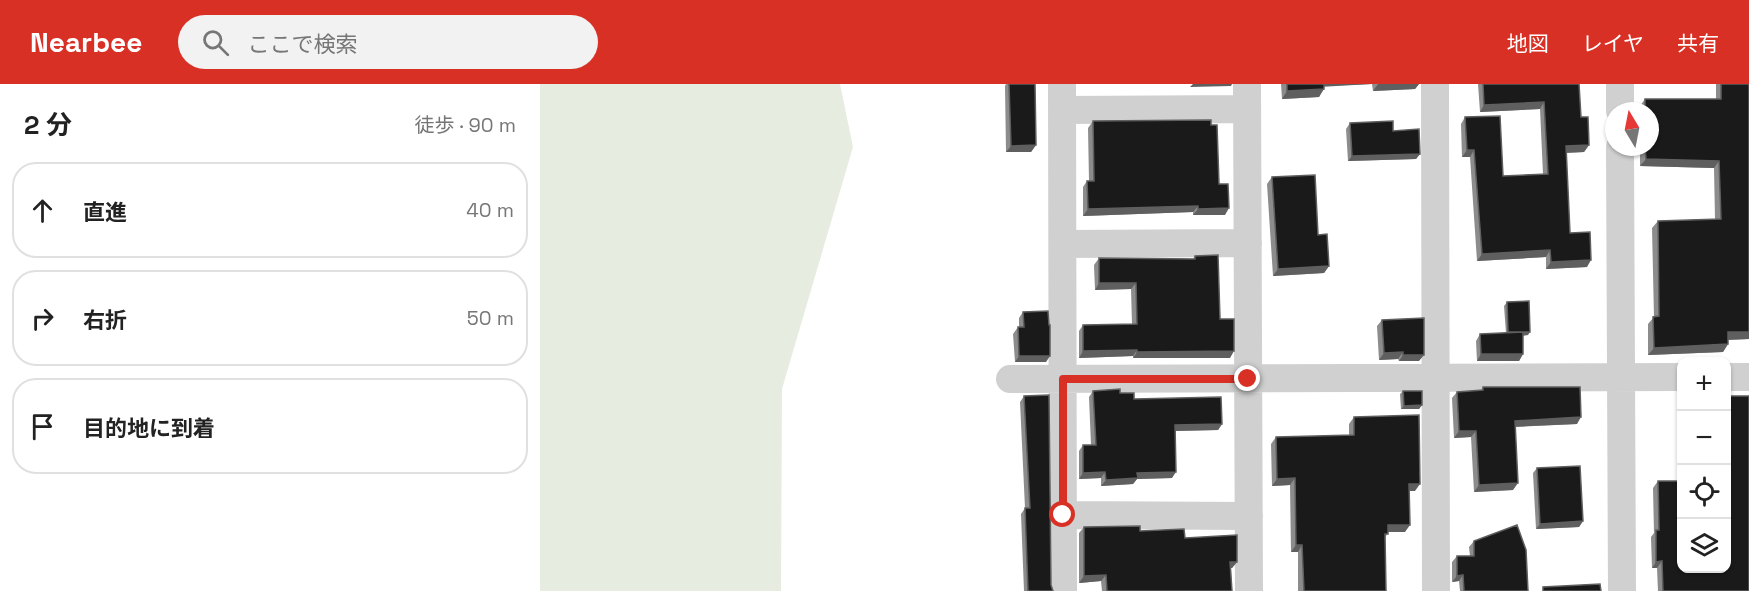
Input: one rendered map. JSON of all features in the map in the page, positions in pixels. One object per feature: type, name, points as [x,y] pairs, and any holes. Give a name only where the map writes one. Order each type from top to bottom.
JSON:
[{"type":"street","points":[[1435,84],[1436,591]]},
{"type":"street","points":[[1620,84],[1620,102]]},
{"type":"street","points":[[1063,591],[1062,97],[1247,96],[1249,591]]},
{"type":"street","points":[[1620,156],[1622,591]]},
{"type":"street","points":[[1063,244],[1248,243]]},
{"type":"street","points":[[1010,380],[1677,377]]},
{"type":"street","points":[[1731,377],[1749,377]]},
{"type":"street","points":[[1063,515],[1249,516]]},
{"type":"shaded area","points":[[540,84],[840,84],[853,147],[782,389],[781,591],[540,591]]},
{"type":"building","points":[[1009,84],[1035,84],[1036,145],[1011,146]]},
{"type":"building","points":[[1287,84],[1324,84],[1324,89],[1287,91]]},
{"type":"building","points":[[1483,84],[1579,84],[1581,117],[1588,117],[1589,145],[1566,146],[1570,233],[1590,232],[1591,260],[1551,262],[1550,250],[1482,254],[1474,150],[1467,150],[1465,117],[1500,116],[1503,176],[1548,174],[1544,102],[1484,105]]},
{"type":"building","points":[[1721,84],[1749,84],[1749,332],[1728,332],[1728,344],[1654,348],[1653,317],[1659,316],[1658,221],[1721,219],[1719,161],[1646,159],[1646,156],[1659,156],[1659,102],[1645,102],[1645,99],[1721,99]]},
{"type":"building","points":[[1211,120],[1211,125],[1217,125],[1219,184],[1228,184],[1229,208],[1198,209],[1198,206],[1088,209],[1087,181],[1094,181],[1093,121]]},
{"type":"building","points":[[1393,121],[1393,131],[1419,129],[1420,154],[1352,156],[1350,123]]},
{"type":"building","points":[[1315,175],[1318,235],[1327,234],[1329,266],[1278,269],[1272,177]]},
{"type":"building","points":[[1218,255],[1220,319],[1234,319],[1234,351],[1083,351],[1083,325],[1137,324],[1136,283],[1099,283],[1099,258],[1195,259],[1195,256]]},
{"type":"building","points":[[1529,301],[1530,332],[1508,332],[1507,302]]},
{"type":"building","points":[[1048,311],[1050,356],[1019,356],[1018,327],[1024,327],[1023,312]]},
{"type":"building","points":[[1424,318],[1424,355],[1403,355],[1403,352],[1384,353],[1382,320]]},
{"type":"building","points":[[1523,332],[1523,354],[1481,354],[1480,334]]},
{"type":"building","points":[[1483,387],[1580,387],[1581,417],[1515,421],[1518,483],[1479,485],[1476,431],[1459,431],[1457,392],[1483,390]]},
{"type":"building","points":[[1120,389],[1120,393],[1134,393],[1134,399],[1221,397],[1222,424],[1175,425],[1176,472],[1137,473],[1138,478],[1106,480],[1105,472],[1083,473],[1083,445],[1096,445],[1093,391]]},
{"type":"building","points":[[1403,391],[1422,391],[1422,405],[1404,406]]},
{"type":"building","points":[[1049,395],[1051,585],[1053,591],[1028,591],[1025,508],[1030,508],[1024,396]]},
{"type":"building","points":[[1731,396],[1749,396],[1749,591],[1663,591],[1662,561],[1656,562],[1656,530],[1659,530],[1658,481],[1677,481],[1677,573],[1731,573]]},
{"type":"building","points":[[1419,415],[1420,484],[1409,484],[1410,525],[1388,525],[1388,534],[1385,534],[1386,591],[1304,591],[1302,545],[1296,545],[1295,478],[1277,479],[1276,437],[1354,435],[1354,417]]},
{"type":"building","points":[[1580,466],[1583,521],[1540,524],[1537,468]]},
{"type":"building","points":[[1517,525],[1526,550],[1528,591],[1464,591],[1463,575],[1457,576],[1457,556],[1474,556],[1474,541]]},
{"type":"building","points":[[1140,526],[1140,531],[1184,529],[1185,538],[1237,535],[1237,562],[1230,562],[1232,591],[1107,591],[1106,575],[1084,576],[1084,527]]},
{"type":"building","points":[[1600,584],[1601,591],[1543,591],[1543,587]]},
{"type":"route","points":[[1063,515],[1063,379],[1248,379]]}]
